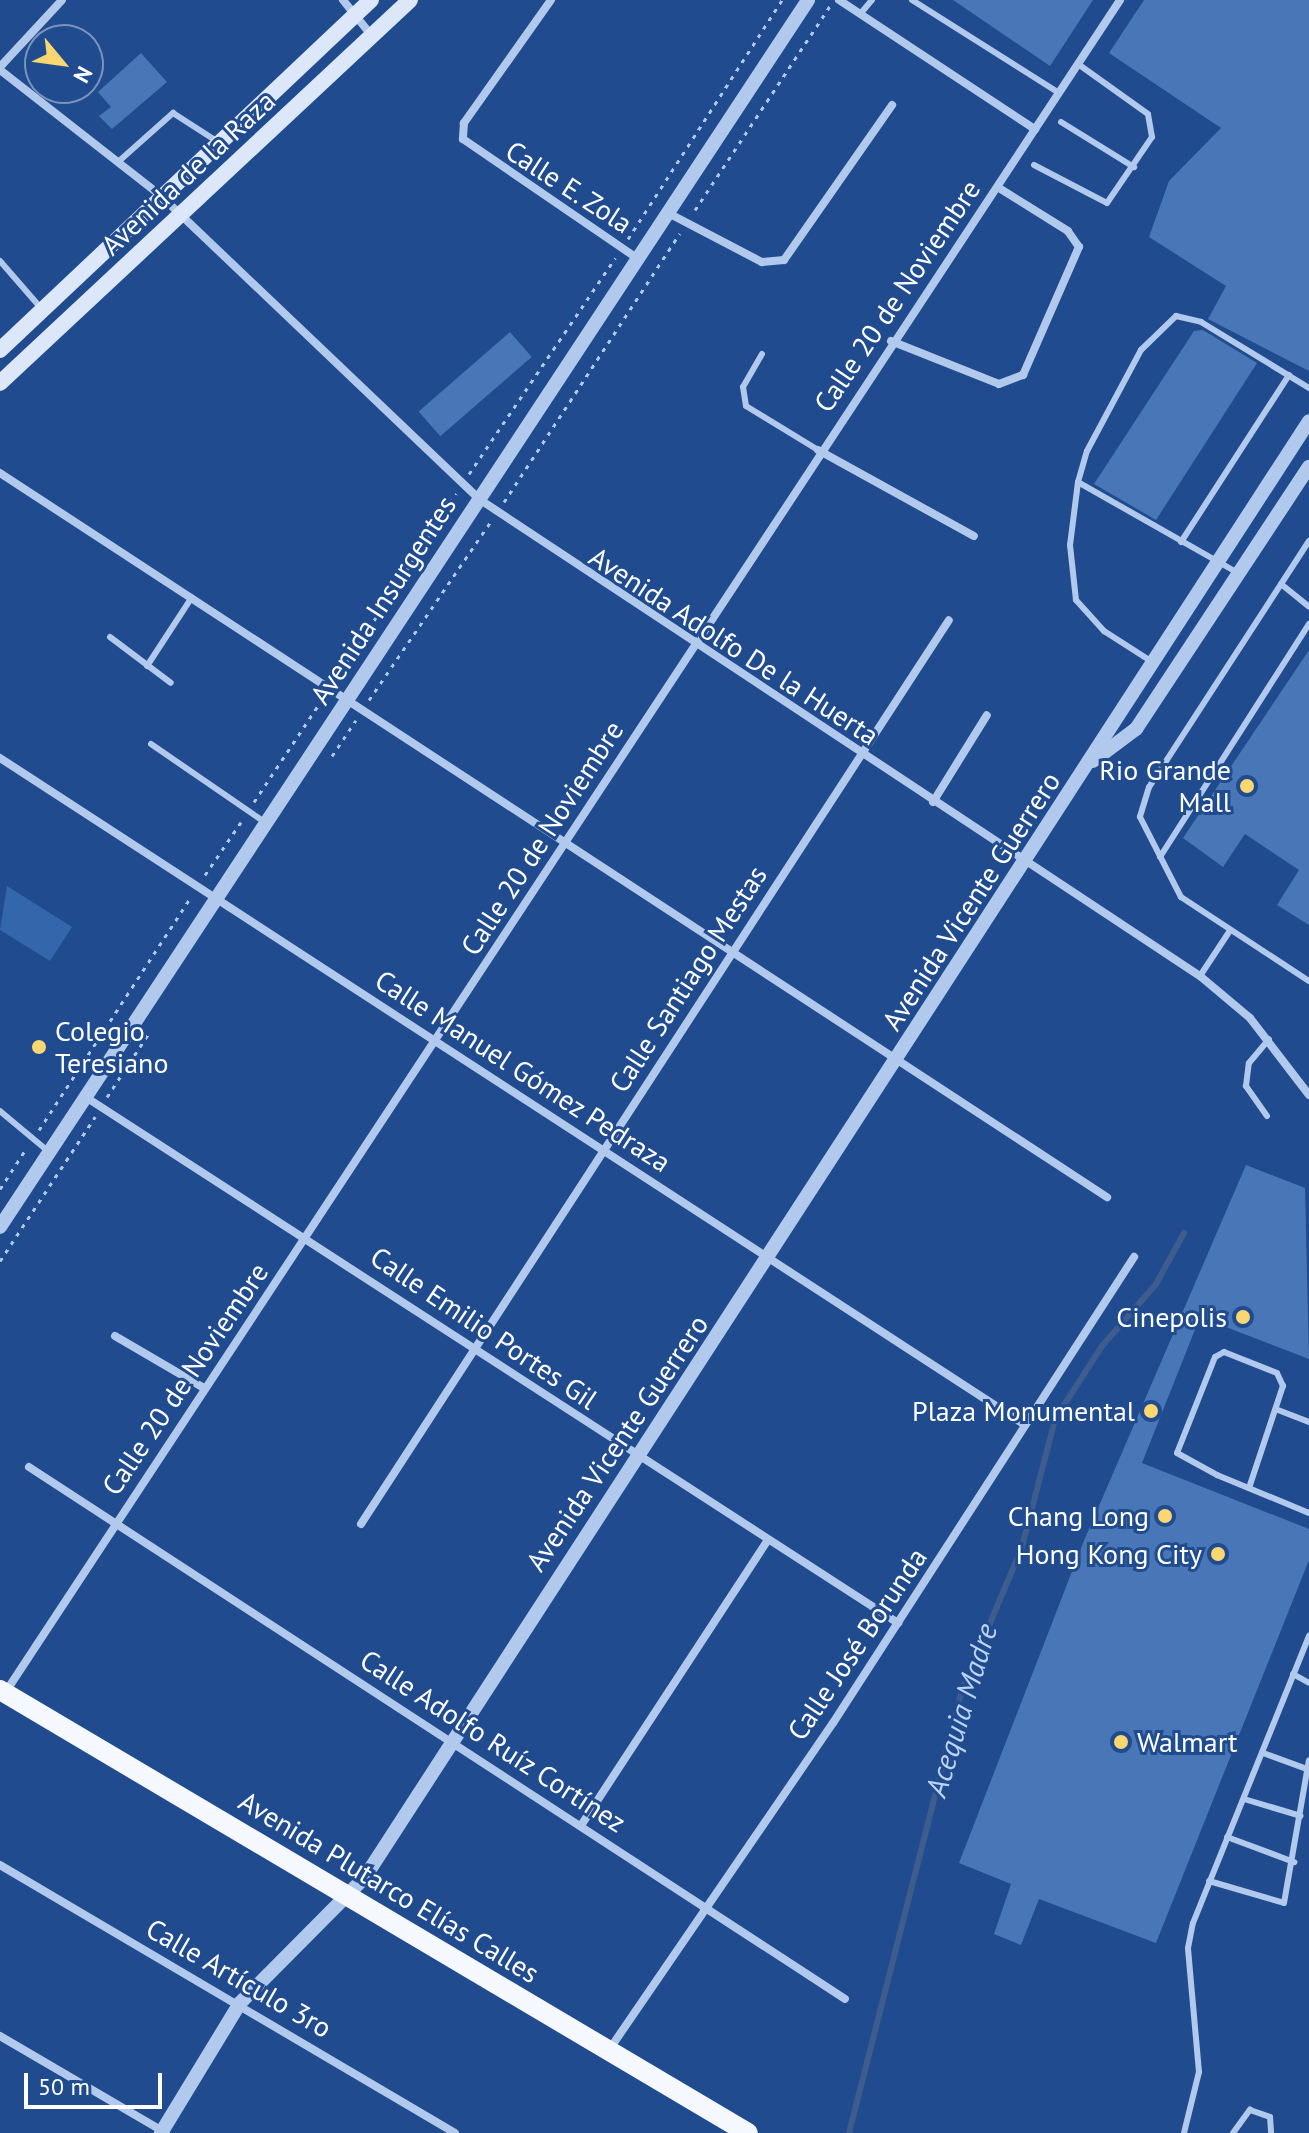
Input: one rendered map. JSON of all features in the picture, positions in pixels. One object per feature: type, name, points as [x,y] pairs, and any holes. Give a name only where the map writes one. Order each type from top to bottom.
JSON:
[{"type":"main road","name":"Avenida de la Raza","points":[[0,350],[371,0]]},
{"type":"main road","name":"Avenida de la Raza","points":[[0,383],[410,0]]},
{"type":"main road","name":"Avenida Plutarco Elías Calles","points":[[1,1695],[609,2050],[736,2130]]},
{"type":"street","points":[[0,68],[62,0]]},
{"type":"street","points":[[343,0],[372,36]]},
{"type":"street","name":"Calle E. Zola","points":[[551,0],[464,123],[463,139],[475,151],[638,259]]},
{"type":"street","name":"Avenida Insurgentes","points":[[0,1227],[670,214],[808,0]]},
{"type":"street","points":[[836,0],[861,13],[1035,129]]},
{"type":"street","name":"Calle 20 de Noviembre","points":[[1,1695],[566,844],[818,450],[999,188],[1120,0]]},
{"type":"street","name":"Avenida Adolfo De la Huerta","points":[[0,68],[161,196],[479,499],[691,645],[1200,976],[1269,1039],[1309,1095]]},
{"type":"street","points":[[670,214],[685,225],[770,264],[797,245],[892,105]]},
{"type":"street","points":[[891,341],[999,384],[1023,375],[1079,247],[1068,231],[999,188]]},
{"type":"street","name":"Avenida Vicente Guerrero","points":[[163,2132],[240,2003],[350,1897],[450,1741],[771,1259],[1093,761],[1151,661],[1309,421]]},
{"type":"street","points":[[818,450],[974,536]]},
{"type":"street","name":"Avenida Vicente Guerrero","points":[[1093,761],[1136,729],[1309,467]]},
{"type":"street","points":[[0,473],[192,597],[347,703],[900,1059],[1107,1197]]},
{"type":"street","name":"Calle Santiago Mestas","points":[[361,1524],[473,1347],[949,620]]},
{"type":"street","points":[[933,802],[987,715]]},
{"type":"street","name":"Calle Manuel Gómez Pedraza","points":[[0,758],[1022,1423]]},
{"type":"street","name":"Calle Emilio Portes Gil","points":[[84,1096],[307,1237],[638,1457],[898,1623]]},
{"type":"street","name":"Calle José Borunda","points":[[609,2050],[704,1905],[898,1623],[1022,1423],[1134,1257]]},
{"type":"street","points":[[115,1336],[204,1388]]},
{"type":"street","name":"Calle Adolfo Ruíz Cortínez","points":[[29,1467],[117,1520],[845,1999]]},
{"type":"street","points":[[582,1824],[767,1541]]},
{"type":"street","name":"Calle Artículo 3ro","points":[[0,1865],[240,2003],[455,2133]]},
{"type":"street","points":[[0,2036],[163,2132]]},
{"type":"lane","points":[[861,13],[872,0]]},
{"type":"lane","points":[[912,0],[1059,93]]},
{"type":"lane","points":[[1034,165],[1107,203],[1152,137],[1148,114],[1078,64]]},
{"type":"lane","points":[[118,162],[173,113],[218,142]]},
{"type":"lane","points":[[1061,122],[1134,167]]},
{"type":"lane","points":[[0,261],[43,310]]},
{"type":"lane","points":[[1151,661],[1104,631],[1076,600],[1070,545],[1078,482],[1141,350],[1166,320],[1201,322],[1309,388]]},
{"type":"lane","points":[[762,354],[743,387],[746,406],[818,450]]},
{"type":"lane","points":[[1181,542],[1289,375]]},
{"type":"lane","points":[[1078,482],[1238,573]]},
{"type":"lane","points":[[1309,541],[1149,787],[1142,830],[1181,897],[1229,932],[1309,981]]},
{"type":"lane","points":[[1281,584],[1309,607]]},
{"type":"lane","points":[[147,666],[192,597]]},
{"type":"lane","points":[[1160,857],[1309,624]]},
{"type":"lane","points":[[110,637],[171,683]]},
{"type":"lane","points":[[151,744],[266,823]]},
{"type":"lane","points":[[1200,976],[1229,932]]},
{"type":"lane","points":[[1267,1116],[1246,1086],[1249,1063],[1269,1039]]},
{"type":"lane","points":[[0,1111],[49,1152]]},
{"type":"lane","points":[[1249,1488],[1278,1410],[1283,1386],[1277,1373],[1224,1352],[1215,1357],[1177,1453],[1249,1488],[1309,1513]]},
{"type":"lane","points":[[1278,1410],[1309,1422]]},
{"type":"lane","points":[[1184,2133],[1199,2072],[1188,1948],[1209,1881],[1309,1636]]},
{"type":"lane","points":[[1293,1674],[1309,1683]]},
{"type":"lane","points":[[1263,1753],[1307,1769]]},
{"type":"lane","points":[[1209,1881],[1279,1905],[1288,1896],[1309,1760]]},
{"type":"lane","points":[[1244,1799],[1301,1816]]},
{"type":"lane","points":[[1227,1837],[1294,1862]]},
{"type":"lane","points":[[1233,2133],[1250,2110],[1270,2117],[1271,2133]]},
{"type":"path","points":[[0,1189],[782,0]]},
{"type":"path","points":[[326,765],[497,513],[836,0]]},
{"type":"path","points":[[0,1261],[153,1028]]},
{"type":"shaded area","points":[[7,886],[72,927],[50,961],[0,930]]},
{"type":"building","points":[[953,0],[1093,0],[1050,66]]},
{"type":"building","points":[[1144,0],[1309,0],[1309,371],[1208,319],[1226,286],[1149,237],[1169,181],[1221,128],[1109,53]]},
{"type":"building","points":[[141,53],[167,82],[112,129],[99,116],[111,107],[104,99],[104,87]]},
{"type":"building","points":[[1203,330],[1257,363],[1156,520],[1094,484],[1194,331]]},
{"type":"building","points":[[510,332],[532,357],[440,436],[419,411]]},
{"type":"building","name":"Rio Grande Mall","points":[[1309,650],[1309,925],[1277,905],[1299,870],[1245,834],[1223,867],[1183,838]]},
{"type":"building","name":"Walmart","points":[[1246,1165],[1305,1188],[1309,1359],[1200,1317],[1142,1463],[1309,1529],[1309,1560],[1156,1943],[1039,1899],[1021,1945],[994,1934],[1011,1884],[959,1863],[1083,1543]]},
{"type":"waterway","name":"Acequia Madre","points":[[849,2133],[963,1687],[1022,1547],[1055,1419],[1102,1346],[1156,1284],[1184,1233]]},
{"type":"place","name":"Rio Grande Mall","points":[[1247,786]]},
{"type":"place","name":"Colegio Teresiano","points":[[39,1047]]},
{"type":"place","name":"Cinepolis","points":[[1243,1317]]},
{"type":"place","name":"Plaza Monumental","points":[[1151,1411]]},
{"type":"place","name":"Chang Long","points":[[1165,1516]]},
{"type":"place","name":"Hong Kong City","points":[[1218,1554]]},
{"type":"place","name":"Walmart","points":[[1121,1742]]}]
